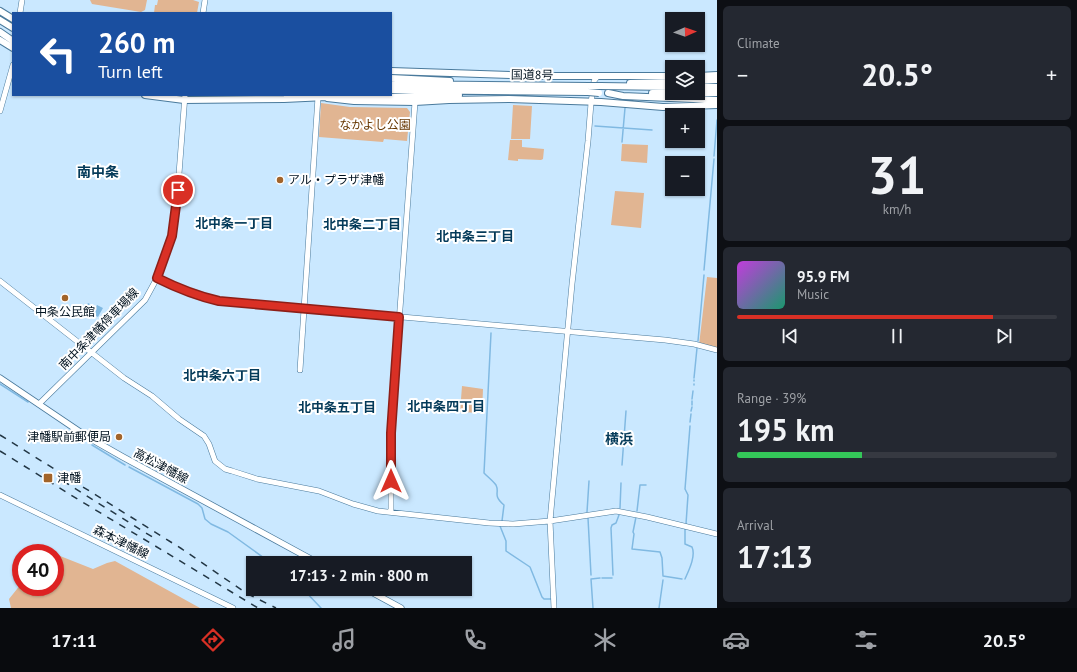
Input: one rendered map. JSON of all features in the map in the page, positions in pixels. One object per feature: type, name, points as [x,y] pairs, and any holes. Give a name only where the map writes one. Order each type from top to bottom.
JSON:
[{"type":"highway","points":[[0,11],[12,18]]},
{"type":"highway","points":[[0,16],[12,23]]},
{"type":"highway","points":[[0,20],[12,27]]},
{"type":"highway","points":[[0,28],[12,35]]},
{"type":"highway","points":[[0,32],[12,40]]},
{"type":"highway","points":[[0,40],[12,47]]},
{"type":"highway","points":[[392,71],[537,76],[665,76]]},
{"type":"highway","points":[[705,76],[717,75]]},
{"type":"highway","points":[[392,78],[518,82],[537,86]]},
{"type":"highway","points":[[705,81],[717,80]]},
{"type":"highway","points":[[608,90],[625,84],[665,82]]},
{"type":"highway","name":"国道8号","points":[[392,84],[537,86],[600,90],[665,87]]},
{"type":"highway","points":[[705,87],[717,87]]},
{"type":"highway","name":"国道8号","points":[[392,90],[486,91],[588,89]]},
{"type":"highway","points":[[608,90],[623,96],[717,100]]},
{"type":"highway","name":"国道8号","points":[[608,90],[665,93]]},
{"type":"highway","points":[[164,96],[388,97],[468,94],[486,91]]},
{"type":"highway","points":[[705,93],[717,93]]},
{"type":"highway","points":[[326,96],[327,98],[354,101],[415,102],[488,99],[591,102],[663,107],[717,105]]},
{"type":"main road","name":"高松津幡線","points":[[0,378],[86,436],[305,556]]},
{"type":"main road","points":[[379,596],[402,608]]},
{"type":"street","points":[[20,12],[22,0]]},
{"type":"street","points":[[203,12],[205,0]]},
{"type":"street","points":[[0,110],[12,68]]},
{"type":"street","points":[[554,608],[550,521],[567,332],[591,102],[594,81],[597,77]]},
{"type":"street","name":"南中条津幡停車場線","points":[[39,404],[145,300],[157,278],[172,236],[177,200],[184,97]]},
{"type":"street","points":[[300,370],[318,97]]},
{"type":"street","points":[[391,512],[391,433],[415,102]]},
{"type":"street","points":[[157,278],[178,289],[202,298],[219,301],[666,340],[694,344],[717,350]]},
{"type":"street","points":[[0,281],[91,353],[124,378],[152,396],[179,419],[204,436],[209,444],[215,460],[225,469],[257,479],[319,491],[364,508],[391,512],[448,517],[489,523],[513,524],[550,521],[616,511],[647,516],[717,534]]},
{"type":"street","name":"森本津幡線","points":[[0,495],[233,608]]},
{"type":"green space","points":[[90,0],[147,0],[145,10],[141,12],[92,4]]},
{"type":"green space","points":[[158,0],[193,0],[199,2],[197,12],[154,12],[155,5],[157,5]]},
{"type":"green space","name":"なかよし公園","points":[[321,103],[350,107],[407,108],[410,112],[407,141],[384,139],[383,142],[319,137]]},
{"type":"green space","points":[[513,105],[532,106],[530,139],[511,139]]},
{"type":"green space","points":[[510,140],[522,140],[522,147],[544,149],[543,159],[518,159],[518,161],[508,160]]},
{"type":"green space","points":[[622,144],[648,145],[647,163],[621,161]]},
{"type":"green space","points":[[615,191],[644,193],[641,228],[611,225]]},
{"type":"green space","points":[[707,277],[717,278],[717,350],[699,345]]},
{"type":"green space","points":[[462,386],[483,389],[482,413],[460,412]]},
{"type":"green space","points":[[64,558],[93,569],[115,561],[200,608],[11,608],[9,599],[12,595],[64,596]]},
{"type":"water","points":[[88,303],[96,307],[97,305],[103,308],[98,317],[84,310]]},
{"type":"waterway","points":[[622,142],[625,108]]},
{"type":"waterway","points":[[714,156],[717,120]]},
{"type":"waterway","points":[[595,126],[652,130]]},
{"type":"waterway","points":[[704,270],[714,159]]},
{"type":"waterway","points":[[698,341],[704,275]]},
{"type":"waterway","points":[[491,333],[484,473],[496,485],[498,499],[504,505],[502,521]]},
{"type":"waterway","points":[[694,378],[697,348]]},
{"type":"waterway","points":[[0,384],[28,402]]},
{"type":"waterway","points":[[692,399],[693,391]]},
{"type":"waterway","points":[[691,411],[692,407]]},
{"type":"waterway","points":[[622,465],[626,411]]},
{"type":"waterway","points":[[690,422],[691,414]]},
{"type":"waterway","points":[[686,524],[688,495],[685,489],[690,426]]},
{"type":"waterway","points":[[92,445],[125,465]]},
{"type":"waterway","points":[[129,467],[198,504],[202,508],[205,519],[211,524],[228,532],[261,556]]},
{"type":"waterway","points":[[587,512],[589,481]]},
{"type":"waterway","points":[[620,508],[621,483]]},
{"type":"waterway","points":[[637,511],[640,485],[646,485]]},
{"type":"waterway","points":[[613,575],[611,528],[612,525],[616,523],[619,515]]},
{"type":"waterway","points":[[636,517],[632,549],[660,552],[662,558],[663,576],[682,579]]},
{"type":"waterway","points":[[588,518],[591,575]]},
{"type":"waterway","points":[[500,526],[506,541],[506,551],[530,567],[542,597],[544,599],[551,599]]},
{"type":"waterway","points":[[685,528],[685,544],[692,547],[693,551],[692,563],[685,579]]},
{"type":"waterway","points":[[593,608],[591,579],[600,578]]},
{"type":"waterway","points":[[602,578],[612,578]]},
{"type":"waterway","points":[[659,608],[663,580]]},
{"type":"waterway","points":[[310,596],[321,608]]},
{"type":"railway","points":[[0,435],[182,549],[246,593],[276,608]]},
{"type":"railway","points":[[0,451],[258,608]]},
{"type":"railway","points":[[63,481],[154,538]]},
{"type":"place","name":"アル・プラザ津幡","points":[[280,180]]},
{"type":"place","name":"中条公民館","points":[[65,298]]},
{"type":"place","name":"津幡駅前郵便局","points":[[119,437]]},
{"type":"place","name":"津幡","points":[[48,478]]},
{"type":"district","name":"南中条","points":[[98,172]]},
{"type":"district","name":"北中条一丁目","points":[[234,223]]},
{"type":"district","name":"北中条二丁目","points":[[362,224]]},
{"type":"district","name":"北中条三丁目","points":[[475,236]]},
{"type":"district","name":"北中条六丁目","points":[[222,375]]},
{"type":"district","name":"北中条四丁目","points":[[446,406]]},
{"type":"district","name":"北中条五丁目","points":[[337,407]]},
{"type":"district","name":"横浜","points":[[619,439]]},
{"type":"route","points":[[178,190],[172,236],[157,278],[178,289],[202,298],[219,301],[399,317],[391,433],[391,481]]}]
